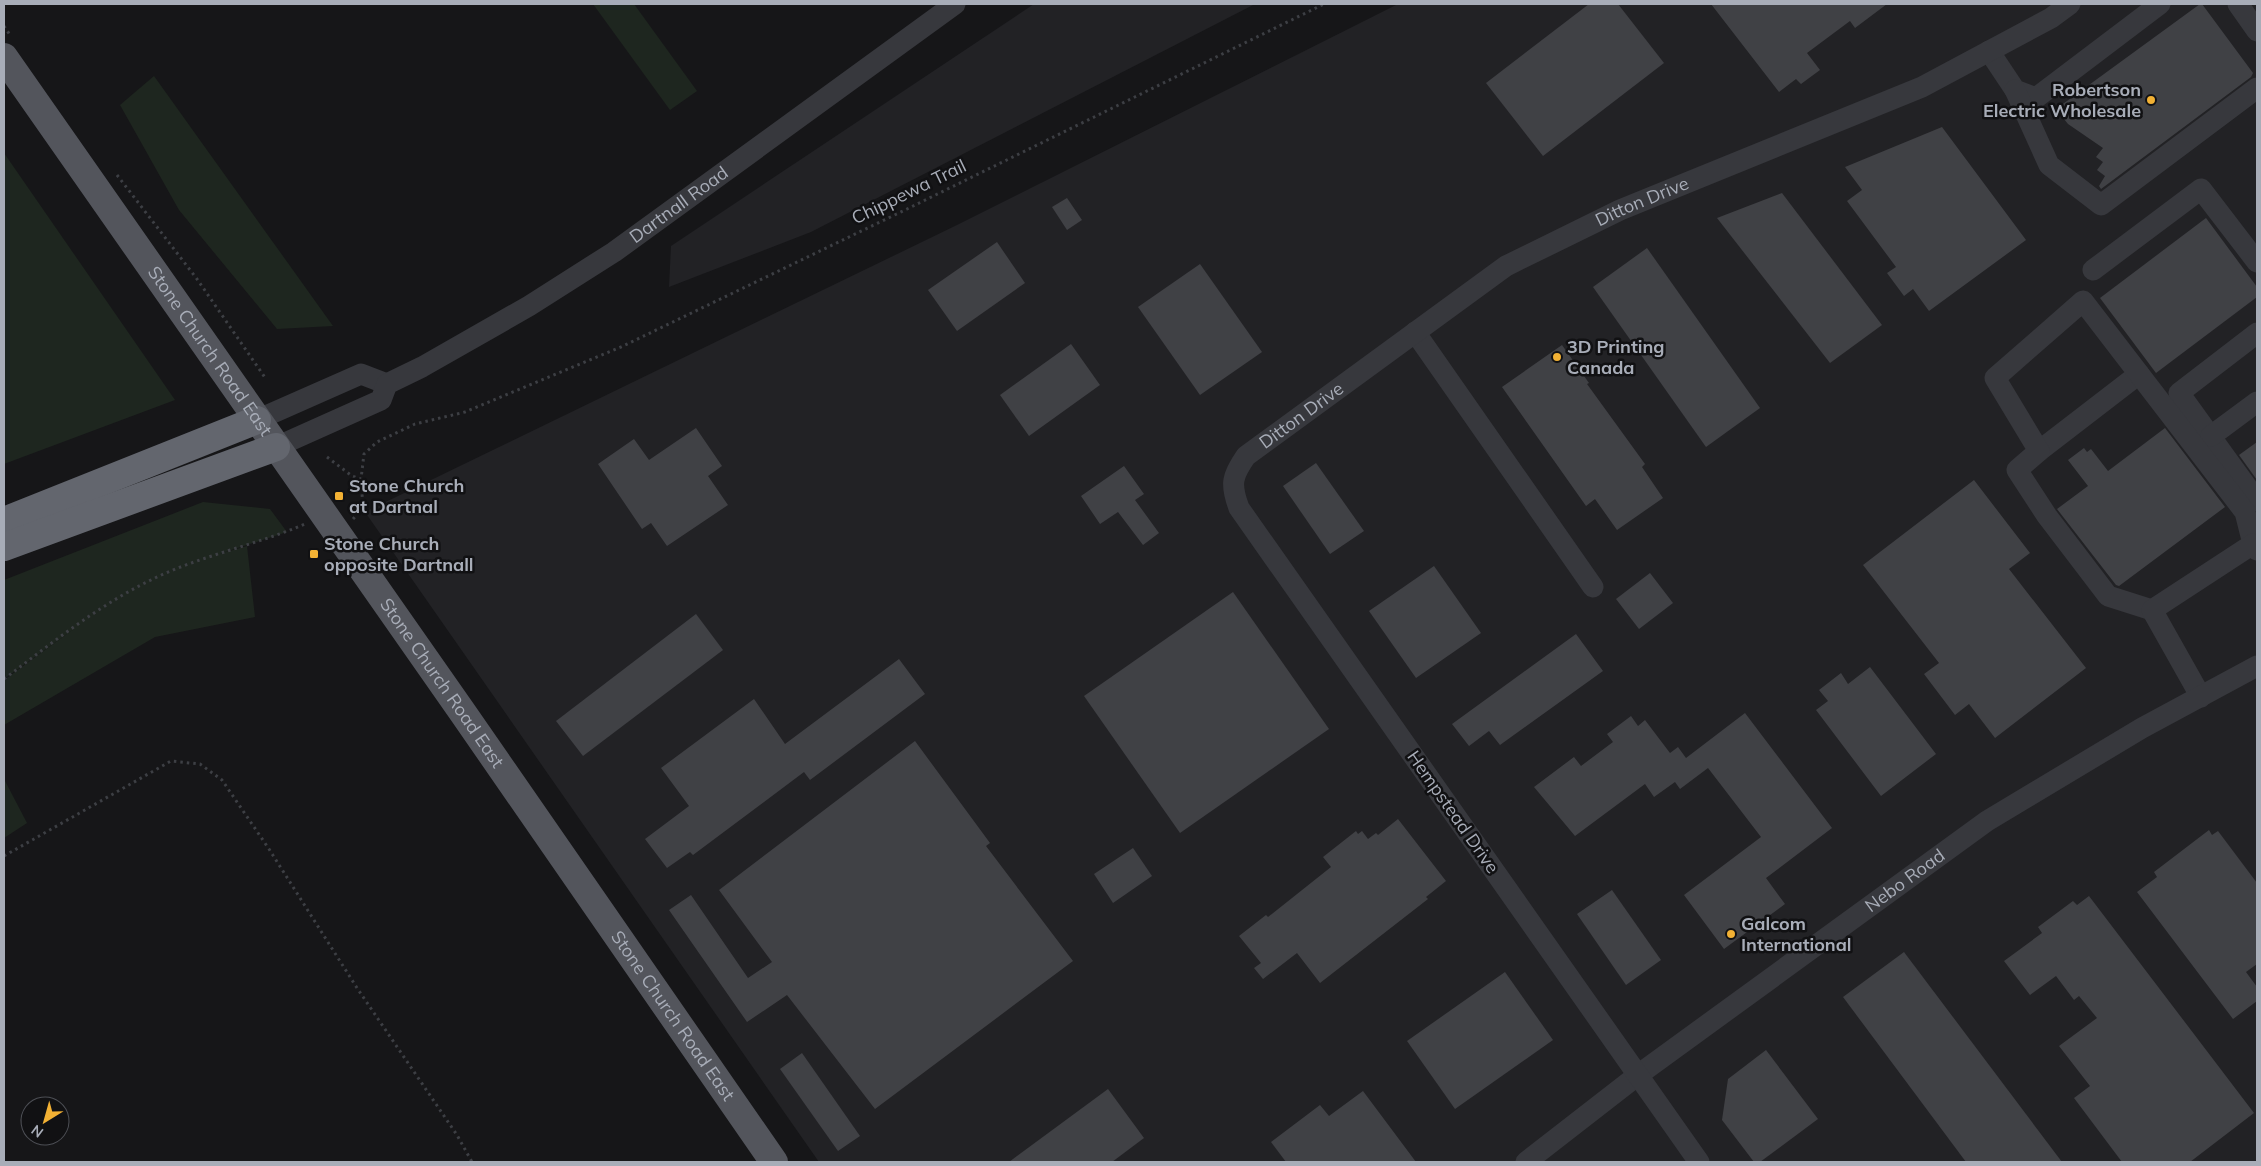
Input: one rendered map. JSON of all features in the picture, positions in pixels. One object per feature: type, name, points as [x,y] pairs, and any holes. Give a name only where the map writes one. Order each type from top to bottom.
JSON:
[{"type":"highway","points":[[4,521],[257,420]]},
{"type":"highway","points":[[4,547],[276,447]]},
{"type":"main road","name":"Stone Church Road East","points":[[9,49],[257,420],[774,1162]]},
{"type":"street","name":"Dartnall Road","points":[[276,447],[381,400],[387,384],[422,367],[529,306],[614,252],[956,4]]},
{"type":"street","name":"Ditton Drive","points":[[1246,456],[1506,266],[1611,214],[1922,87],[2051,18],[2070,4]]},
{"type":"street","points":[[2015,90],[2036,98],[2160,4]]},
{"type":"street","points":[[2238,4],[2257,31]]},
{"type":"street","points":[[1989,51],[2015,90],[2048,165],[2101,205],[2257,88]]},
{"type":"street","points":[[2093,270],[2201,189],[2257,262]]},
{"type":"street","points":[[2039,451],[1995,378],[2083,301],[2245,512],[2255,547],[2152,610]]},
{"type":"street","points":[[1415,332],[1592,587]]},
{"type":"street","points":[[2257,334],[2179,393],[2257,501]]},
{"type":"street","points":[[257,420],[361,374],[387,384]]},
{"type":"street","points":[[2139,374],[2017,470],[2047,516],[2108,596],[2152,610],[2176,649],[2200,697]]},
{"type":"street","points":[[2211,436],[2257,402]]},
{"type":"street","name":"Hempstead Drive","points":[[1246,456],[1234,474],[1233,493],[1239,508],[1699,1162]]},
{"type":"street","name":"Nebo Road","points":[[1526,1162],[1638,1075],[1987,821],[2142,728],[2257,666]]},
{"type":"path","name":"Chippewa Trail","points":[[361,479],[364,454],[377,442],[415,424],[464,412],[621,347],[898,214],[1324,4]]},
{"type":"path","points":[[4,26],[9,49]]},
{"type":"path","points":[[113,171],[197,279],[266,379]]},
{"type":"path","points":[[4,679],[103,607],[154,578],[193,562],[356,517],[363,508],[361,479],[352,476],[327,457]]},
{"type":"path","points":[[4,856],[171,761],[200,764],[222,780],[269,849],[357,988],[457,1135],[472,1162]]},
{"type":"shaded area","points":[[593,4],[634,4],[697,91],[670,110]]},
{"type":"shaded area","points":[[1034,4],[1255,4],[811,232],[669,287],[671,246]]},
{"type":"shaded area","points":[[1398,4],[2257,4],[2257,1162],[819,1162],[365,512],[957,225]]},
{"type":"shaded area","points":[[154,76],[333,326],[277,329],[179,210],[120,105]]},
{"type":"shaded area","points":[[4,153],[175,400],[4,464]]},
{"type":"shaded area","points":[[203,502],[270,509],[287,532],[219,554],[247,546],[255,617],[155,637],[4,725],[4,680],[78,626],[4,679],[4,580]]},
{"type":"shaded area","points":[[4,779],[27,823],[4,838]]},
{"type":"building","points":[[1589,4],[1618,4],[1664,63],[1543,156],[1486,83]]},
{"type":"building","points":[[1711,4],[1887,4],[1855,28],[1850,21],[1807,53],[1820,70],[1801,84],[1796,79],[1779,92]]},
{"type":"building","name":"Robertson Electric Wholesale","points":[[2202,4],[2253,73],[2251,77],[2101,189],[2099,186],[2105,176],[2097,170],[2103,162],[2096,157],[2103,148],[2068,124],[2056,109]]},
{"type":"building","points":[[1942,127],[2026,240],[1929,311],[1913,289],[1904,296],[1887,273],[1896,267],[1847,201],[1862,190],[1845,167]]},
{"type":"building","points":[[1782,193],[1882,325],[1830,363],[1717,218]]},
{"type":"building","points":[[1067,198],[1082,220],[1067,230],[1052,207]]},
{"type":"building","points":[[2206,218],[2257,287],[2257,297],[2156,373],[2100,298]]},
{"type":"building","points":[[997,242],[1025,283],[957,331],[928,290]]},
{"type":"building","points":[[1647,248],[1760,408],[1706,447],[1593,287]]},
{"type":"building","points":[[1200,264],[1262,352],[1200,395],[1138,307]]},
{"type":"building","points":[[1071,344],[1100,385],[1029,436],[1000,395]]},
{"type":"building","points":[[1562,345],[1589,383],[1587,384],[1645,464],[1642,467],[1663,498],[1617,530],[1595,499],[1586,506],[1502,387]]},
{"type":"building","points":[[696,428],[722,466],[708,476],[728,505],[667,546],[651,523],[642,529],[598,464],[634,439],[649,460]]},
{"type":"building","points":[[2165,428],[2225,507],[2119,586],[2116,585],[2057,509],[2088,486],[2068,460],[2084,448],[2087,452],[2091,449],[2108,471]]},
{"type":"building","points":[[2257,442],[2257,480],[2239,455]]},
{"type":"building","points":[[1316,463],[1364,531],[1330,554],[1283,486]]},
{"type":"building","points":[[1124,466],[1144,494],[1135,500],[1159,533],[1143,545],[1118,512],[1100,524],[1081,496]]},
{"type":"building","points":[[1974,480],[2030,553],[2009,569],[2086,668],[1995,738],[1969,704],[1955,715],[1924,674],[1939,663],[1863,565]]},
{"type":"building","points":[[1434,566],[1481,633],[1416,678],[1369,611]]},
{"type":"building","points":[[1650,573],[1673,603],[1639,629],[1616,599]]},
{"type":"building","points":[[1233,592],[1329,729],[1180,833],[1084,696]]},
{"type":"building","points":[[696,614],[723,650],[583,756],[556,721]]},
{"type":"building","points":[[1576,634],[1603,671],[1500,745],[1489,731],[1469,746],[1452,724]]},
{"type":"building","points":[[899,659],[925,694],[810,780],[804,772],[693,855],[690,852],[667,868],[645,839],[689,806],[661,768],[754,699],[785,744]]},
{"type":"building","points":[[1870,667],[1936,754],[1881,796],[1816,710],[1828,701],[1819,690],[1841,673],[1848,684]]},
{"type":"building","points":[[1745,713],[1832,828],[1766,878],[1785,904],[1724,949],[1684,895],[1761,837],[1708,768],[1680,789],[1675,782],[1654,797],[1645,784],[1575,836],[1534,787],[1574,757],[1581,766],[1613,742],[1607,734],[1631,716],[1638,726],[1645,720],[1670,753],[1678,747],[1686,758]]},
{"type":"building","points":[[915,741],[990,843],[986,846],[1073,961],[875,1109],[787,995],[747,1022],[669,910],[691,895],[748,978],[772,962],[719,890]]},
{"type":"building","points":[[1398,819],[1446,881],[1426,897],[1428,899],[1320,983],[1297,953],[1263,979],[1254,968],[1261,963],[1239,936],[1266,915],[1268,917],[1331,867],[1323,857],[1356,831],[1358,834],[1362,831],[1368,839],[1376,833],[1378,835]]},
{"type":"building","points":[[2209,830],[2212,835],[2218,831],[2257,883],[2257,964],[2246,972],[2257,987],[2257,1001],[2233,1019],[2137,892],[2157,877],[2154,872]]},
{"type":"building","points":[[1133,848],[1152,876],[1113,903],[1094,874]]},
{"type":"building","points":[[1612,890],[1661,960],[1626,985],[1577,914]]},
{"type":"building","points":[[2089,896],[2254,1113],[2190,1162],[2122,1162],[2074,1098],[2090,1086],[2059,1046],[2097,1018],[2079,996],[2074,1000],[2056,976],[2030,995],[2004,961],[2042,933],[2038,927],[2073,901],[2077,905]]},
{"type":"building","points":[[1904,952],[2062,1162],[1966,1162],[1843,997]]},
{"type":"building","points":[[1505,972],[1553,1040],[1455,1109],[1407,1041]]},
{"type":"building","points":[[1766,1050],[1818,1119],[1760,1162],[1754,1162],[1722,1120],[1728,1079]]},
{"type":"building","points":[[802,1053],[860,1136],[838,1151],[780,1069]]},
{"type":"building","points":[[1108,1089],[1144,1138],[1112,1162],[1009,1162]]},
{"type":"building","points":[[1363,1091],[1416,1162],[1286,1162],[1271,1142],[1320,1105],[1329,1116]]},
{"type":"place","name":"Robertson Electric Wholesale","points":[[2151,100]]},
{"type":"place","name":"3D Printing Canada","points":[[1557,357]]},
{"type":"place","name":"Stone Church at Dartnal","points":[[339,496]]},
{"type":"place","name":"Stone Church opposite Dartnall","points":[[314,554]]},
{"type":"place","name":"Galcom International","points":[[1731,934]]}]
